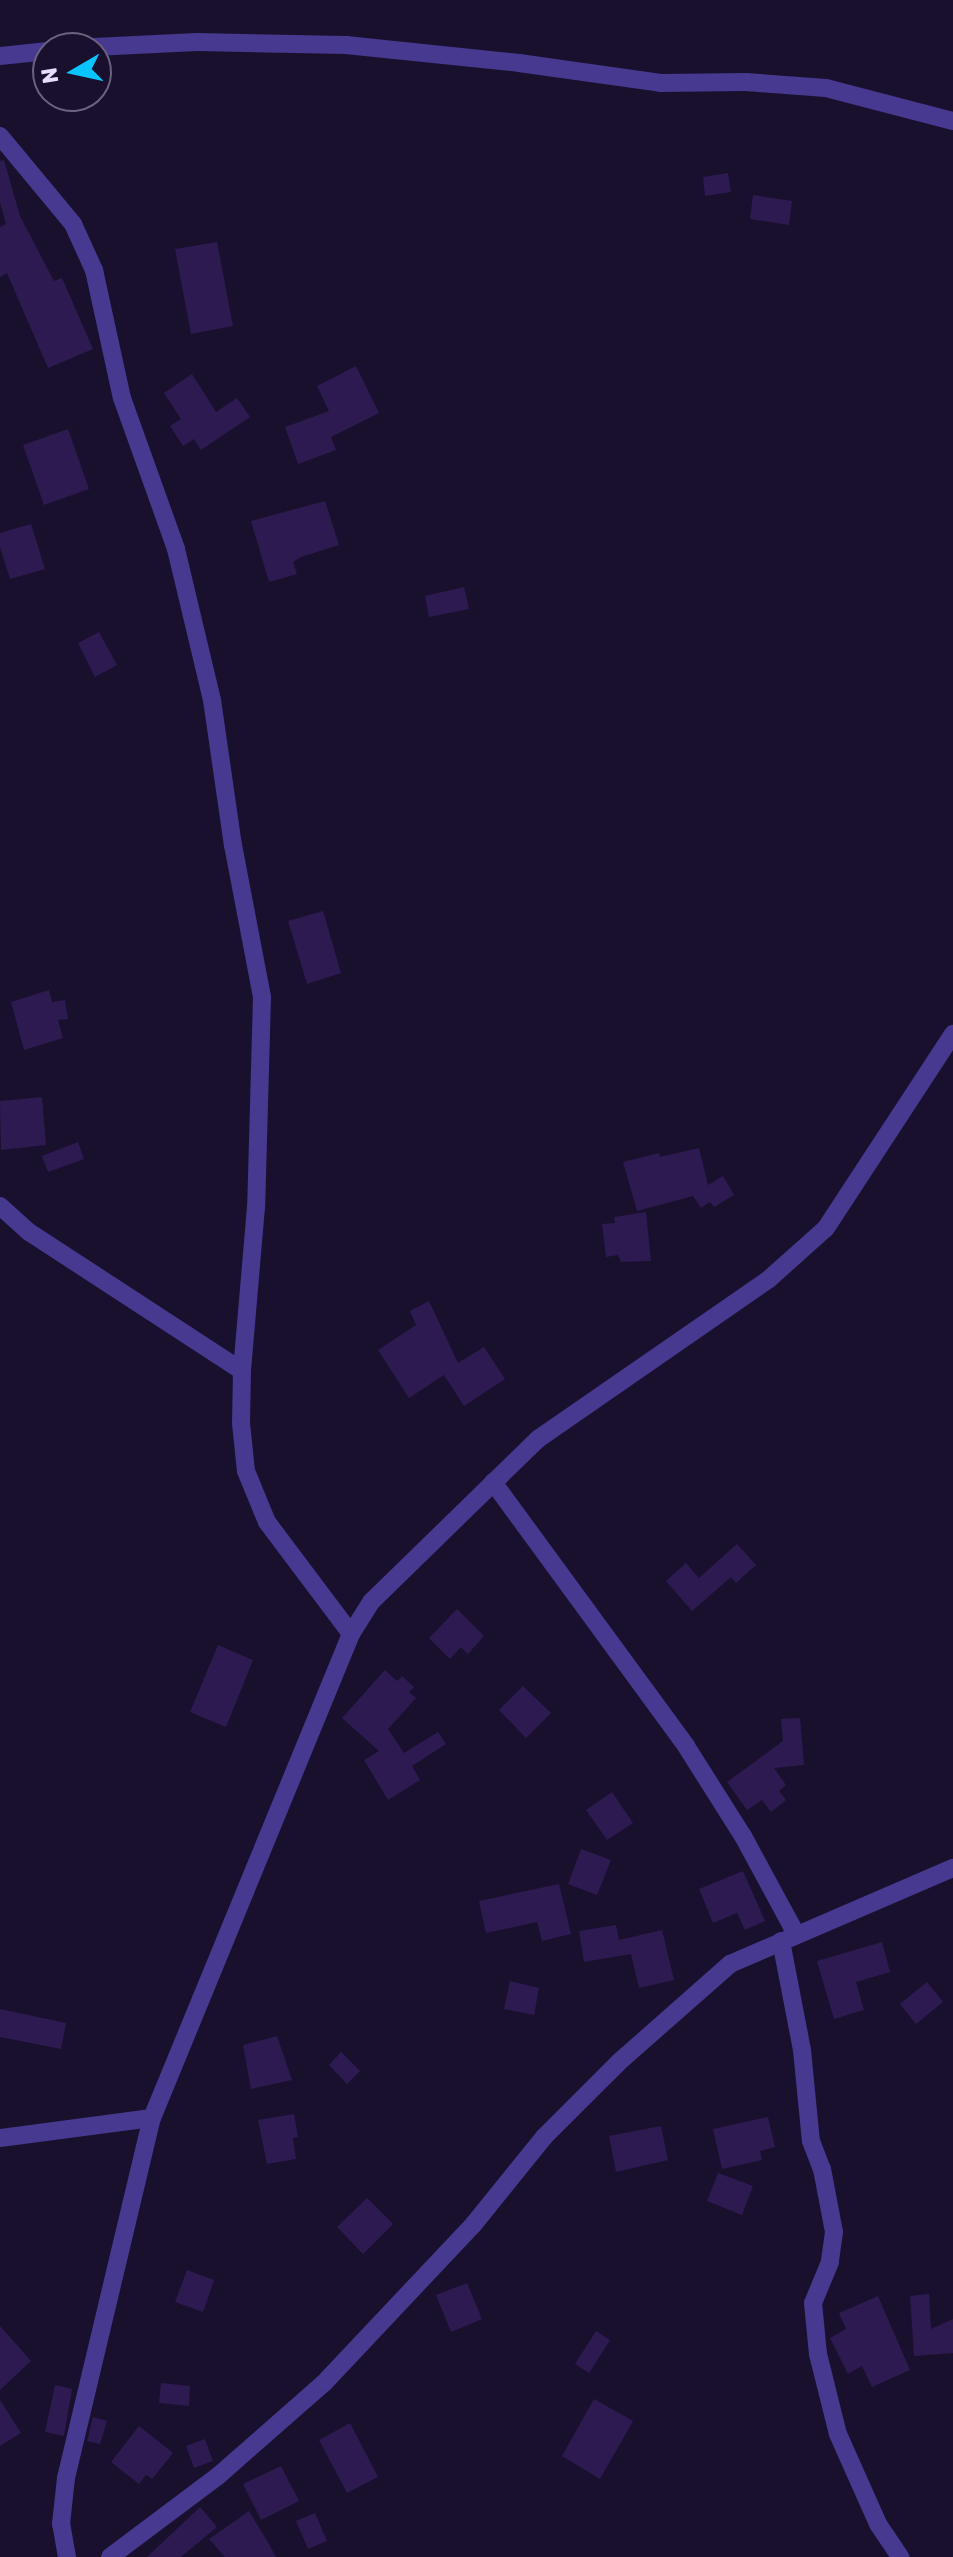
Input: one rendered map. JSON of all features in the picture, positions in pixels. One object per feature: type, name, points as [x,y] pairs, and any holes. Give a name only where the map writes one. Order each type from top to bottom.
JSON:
[{"type":"street","points":[[112,46],[197,42],[346,45],[519,63],[661,83],[746,82],[826,88],[953,121]]},
{"type":"street","points":[[0,56],[32,53]]},
{"type":"street","points":[[0,136],[73,224],[94,270],[122,398],[176,549],[212,700],[233,845],[262,997],[256,1207],[242,1371],[241,1423],[246,1471],[267,1522],[351,1634]]},
{"type":"street","points":[[67,2557],[61,2524],[66,2478],[152,2118],[351,1634],[372,1601],[538,1439],[769,1279],[826,1228],[953,1034]]},
{"type":"street","points":[[0,1206],[29,1232],[242,1371]]},
{"type":"street","points":[[493,1482],[686,1746],[743,1836],[789,1938],[811,2141],[822,2169],[834,2232],[830,2262],[813,2303],[818,2354],[838,2434],[878,2524],[900,2557]]},
{"type":"street","points":[[110,2557],[218,2476],[324,2383],[473,2225],[544,2137],[619,2062],[730,1964],[953,1868]]},
{"type":"street","points":[[0,2138],[152,2118]]},
{"type":"building","points":[[4,160],[20,216],[54,281],[62,278],[93,349],[48,368],[7,273],[0,277],[0,227],[6,224],[0,202],[0,161]]},
{"type":"building","points":[[728,173],[731,192],[705,196],[703,177]]},
{"type":"building","points":[[753,195],[792,201],[789,225],[750,219]]},
{"type":"building","points":[[217,242],[233,326],[191,334],[175,249]]},
{"type":"building","points":[[356,366],[379,413],[331,437],[336,450],[298,464],[285,427],[329,411],[317,386]]},
{"type":"building","points":[[192,374],[216,412],[237,398],[250,417],[201,450],[194,439],[183,446],[170,426],[181,419],[164,393]]},
{"type":"building","points":[[68,429],[89,489],[44,505],[23,445]]},
{"type":"building","points":[[325,501],[339,545],[301,557],[293,562],[297,574],[269,582],[251,521]]},
{"type":"building","points":[[31,524],[45,569],[10,579],[0,547],[0,533]]},
{"type":"building","points":[[464,587],[469,609],[429,617],[425,596]]},
{"type":"building","points":[[99,632],[117,665],[95,677],[78,643]]},
{"type":"building","points":[[323,911],[341,973],[307,984],[288,921]]},
{"type":"building","points":[[49,990],[52,1002],[65,1000],[68,1019],[58,1020],[63,1038],[24,1050],[11,1002]]},
{"type":"building","points":[[42,1097],[46,1145],[1,1150],[0,1101]]},
{"type":"building","points":[[78,1142],[84,1159],[48,1172],[42,1156]]},
{"type":"building","points":[[699,1148],[708,1185],[723,1176],[734,1195],[714,1207],[710,1202],[701,1208],[693,1196],[637,1211],[623,1162]]},
{"type":"building","points":[[646,1212],[651,1261],[621,1262],[618,1255],[606,1257],[602,1224],[615,1223],[614,1217]]},
{"type":"building","points":[[429,1301],[458,1363],[484,1347],[505,1379],[464,1406],[444,1375],[409,1398],[378,1350],[416,1325],[410,1311]]},
{"type":"building","points":[[737,1544],[756,1565],[736,1583],[731,1577],[692,1611],[666,1581],[686,1563],[699,1578]]},
{"type":"building","points":[[457,1609],[484,1636],[468,1654],[461,1647],[450,1659],[429,1638]]},
{"type":"building","points":[[218,1645],[253,1660],[226,1727],[190,1712]]},
{"type":"building","points":[[385,1670],[397,1681],[402,1676],[414,1687],[409,1692],[416,1698],[388,1729],[404,1753],[438,1732],[446,1744],[412,1766],[420,1780],[388,1800],[364,1760],[379,1751],[342,1718]]},
{"type":"building","points":[[523,1686],[551,1713],[526,1738],[499,1710]]},
{"type":"building","points":[[800,1718],[804,1765],[774,1768],[786,1785],[779,1791],[786,1800],[771,1812],[762,1800],[747,1810],[727,1782],[783,1741],[781,1719]]},
{"type":"building","points":[[612,1792],[633,1823],[607,1840],[586,1810]]},
{"type":"building","points":[[581,1849],[611,1860],[597,1895],[568,1884]]},
{"type":"building","points":[[743,1871],[765,1921],[745,1930],[737,1913],[713,1923],[699,1889]]},
{"type":"building","points":[[559,1884],[571,1934],[542,1941],[537,1922],[486,1933],[479,1901]]},
{"type":"building","points":[[616,1925],[619,1940],[662,1930],[674,1980],[639,1988],[631,1954],[584,1962],[579,1931]]},
{"type":"building","points":[[882,1942],[890,1972],[856,1982],[864,2010],[834,2019],[817,1961]]},
{"type":"building","points":[[510,1981],[539,1988],[534,2015],[504,2009]]},
{"type":"building","points":[[927,1982],[943,2002],[916,2024],[900,2004]]},
{"type":"building","points":[[0,2009],[66,2023],[61,2049],[0,2037]]},
{"type":"building","points":[[277,2036],[292,2080],[251,2089],[243,2045]]},
{"type":"building","points":[[341,2052],[360,2071],[347,2084],[329,2065]]},
{"type":"building","points":[[294,2114],[298,2137],[293,2138],[296,2159],[267,2164],[258,2120]]},
{"type":"building","points":[[768,2117],[775,2147],[760,2151],[762,2160],[722,2169],[713,2129]]},
{"type":"building","points":[[661,2126],[668,2160],[616,2172],[609,2136]]},
{"type":"building","points":[[718,2173],[753,2186],[742,2215],[707,2201]]},
{"type":"building","points":[[367,2198],[393,2224],[363,2254],[337,2227]]},
{"type":"building","points":[[187,2270],[214,2280],[203,2312],[175,2302]]},
{"type":"building","points":[[467,2283],[482,2319],[451,2332],[436,2295]]},
{"type":"building","points":[[929,2294],[931,2329],[953,2319],[953,2353],[914,2356],[910,2296]]},
{"type":"building","points":[[878,2296],[910,2370],[872,2387],[862,2366],[848,2374],[830,2338],[846,2329],[839,2313]]},
{"type":"building","points":[[0,2326],[31,2361],[0,2390]]},
{"type":"building","points":[[596,2331],[610,2340],[589,2373],[575,2364]]},
{"type":"building","points":[[161,2383],[190,2386],[189,2406],[159,2403]]},
{"type":"building","points":[[55,2385],[72,2389],[64,2436],[45,2432]]},
{"type":"building","points":[[594,2399],[633,2421],[600,2479],[562,2456]]},
{"type":"building","points":[[0,2400],[21,2433],[0,2446]]},
{"type":"building","points":[[93,2417],[107,2421],[100,2444],[87,2441]]},
{"type":"building","points":[[350,2423],[378,2477],[347,2493],[319,2440]]},
{"type":"building","points":[[139,2426],[173,2453],[152,2479],[146,2475],[139,2484],[111,2462]]},
{"type":"building","points":[[205,2439],[213,2461],[194,2468],[186,2446]]},
{"type":"building","points":[[281,2466],[299,2501],[261,2520],[243,2484]]},
{"type":"building","points":[[200,2507],[217,2527],[181,2557],[147,2557]]},
{"type":"building","points":[[249,2511],[276,2557],[225,2557],[209,2539]]},
{"type":"building","points":[[315,2513],[327,2541],[308,2549],[296,2521]]}]
